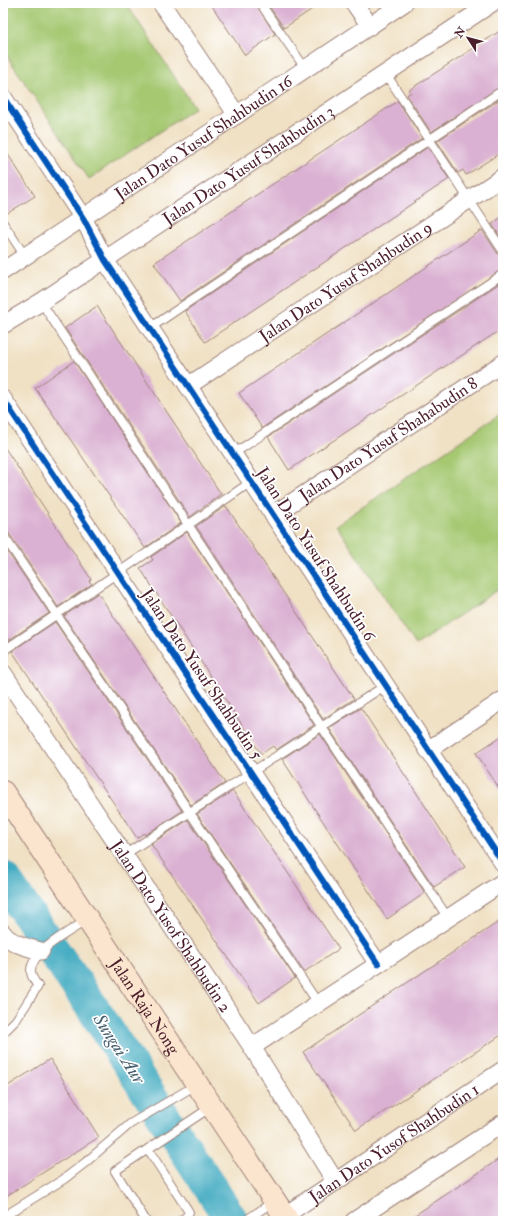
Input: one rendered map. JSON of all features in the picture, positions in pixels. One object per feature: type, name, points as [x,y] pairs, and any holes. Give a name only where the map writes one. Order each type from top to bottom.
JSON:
[{"type":"main road","name":"Jalan Raja Nong","points":[[3,792],[282,1212]]},
{"type":"street","points":[[161,3],[237,115]]},
{"type":"street","points":[[354,3],[370,26]]},
{"type":"street","name":"Jalan Dato Yusuf Shahbudin 16","points":[[3,271],[404,3]]},
{"type":"street","name":"Jalan Dato Yusuf Shahbudin 3","points":[[3,325],[105,260],[492,3]]},
{"type":"street","name":"Jalan Dato Yusuf Shahbudin 6","points":[[3,97],[83,218],[105,260],[503,864]]},
{"type":"street","name":"Jalan Dato Yusuf Shahbudin 9","points":[[188,386],[503,177]]},
{"type":"street","name":"Jalan Dato Yusuf Shahabudin 8","points":[[273,515],[503,363]]},
{"type":"street","name":"Jalan Dato Yusuf Shahbudin 5","points":[[3,399],[378,964]]},
{"type":"street","name":"Jalan Dato Yusof Shahbudin 2","points":[[3,673],[252,1047],[335,1181]]},
{"type":"street","points":[[428,750],[503,700]]},
{"type":"street","points":[[252,1047],[503,882]]},
{"type":"street","points":[[4,937],[24,946],[41,951]]},
{"type":"street","name":"Jalan Dato Yusof Shahbudin 1","points":[[282,1212],[335,1181],[503,1070]]},
{"type":"street","points":[[360,1219],[503,1123]]},
{"type":"lane","points":[[260,3],[305,68]]},
{"type":"lane","points":[[386,74],[503,251]]},
{"type":"lane","points":[[150,328],[503,90]]},
{"type":"lane","points":[[3,223],[25,256]]},
{"type":"lane","points":[[233,454],[503,274]]},
{"type":"lane","points":[[41,302],[448,918]]},
{"type":"lane","points":[[3,651],[251,482]]},
{"type":"lane","points":[[3,535],[318,1003]]},
{"type":"lane","points":[[124,855],[386,685]]},
{"type":"lane","points":[[3,1033],[16,1020],[38,986],[31,974],[31,965],[41,951],[88,920]]},
{"type":"lane","points":[[3,1218],[64,1179],[130,1124],[197,1084]]},
{"type":"lane","points":[[146,1221],[115,1171],[212,1106]]},
{"type":"lane","points":[[148,1149],[189,1212],[187,1216],[180,1221]]},
{"type":"lane","points":[[245,1221],[282,1212]]},
{"type":"green space","points":[[3,3],[126,3],[195,108],[89,179],[3,50]]},
{"type":"green space","points":[[503,412],[503,586],[416,645],[336,525]]},
{"type":"building","points":[[210,3],[255,3],[275,34],[245,55]]},
{"type":"building","points":[[267,3],[321,3],[284,28]]},
{"type":"building","points":[[503,29],[503,85],[431,132],[407,95],[411,92],[409,90]]},
{"type":"building","points":[[503,97],[503,151],[466,175],[463,170],[458,173],[437,141]]},
{"type":"building","points":[[398,101],[422,138],[180,301],[154,263]]},
{"type":"building","points":[[3,147],[35,196],[3,216]]},
{"type":"building","points":[[428,147],[449,179],[205,342],[185,311]]},
{"type":"building","points":[[503,216],[503,241],[492,224]]},
{"type":"building","points":[[482,230],[498,254],[503,256],[503,269],[262,428],[239,393]]},
{"type":"building","points":[[503,281],[503,328],[289,470],[268,437]]},
{"type":"building","points":[[97,306],[221,494],[190,517],[65,328]]},
{"type":"building","points":[[74,361],[181,523],[145,548],[35,388]]},
{"type":"building","points":[[3,445],[91,579],[89,581],[92,584],[58,607],[8,532],[3,530]]},
{"type":"building","points":[[226,506],[354,699],[323,719],[196,526]]},
{"type":"building","points":[[187,532],[314,725],[276,750],[273,746],[261,754],[140,568],[153,560],[151,557]]},
{"type":"building","points":[[3,545],[49,613],[6,642],[3,638]]},
{"type":"building","points":[[98,593],[225,783],[191,805],[64,616]]},
{"type":"building","points":[[55,622],[182,811],[145,835],[144,833],[137,838],[12,651]]},
{"type":"building","points":[[361,708],[465,867],[434,887],[329,728]]},
{"type":"building","points":[[320,734],[425,893],[387,919],[282,759]]},
{"type":"building","points":[[503,735],[503,794],[476,753]]},
{"type":"building","points":[[233,791],[339,949],[304,972],[197,814]]},
{"type":"building","points":[[188,820],[295,978],[259,1003],[151,844]]},
{"type":"building","points":[[503,919],[503,1034],[356,1130],[303,1052]]},
{"type":"building","points":[[50,1059],[99,1137],[3,1198],[3,1089]]},
{"type":"building","points":[[503,1156],[503,1221],[406,1221],[471,1178]]},
{"type":"waterway","name":"Sungai Aur","points":[[3,878],[88,1001],[232,1221]]},
{"type":"cycle path","points":[[3,97],[83,218],[105,260],[503,863]]},
{"type":"cycle path","points":[[3,399],[378,964]]}]
